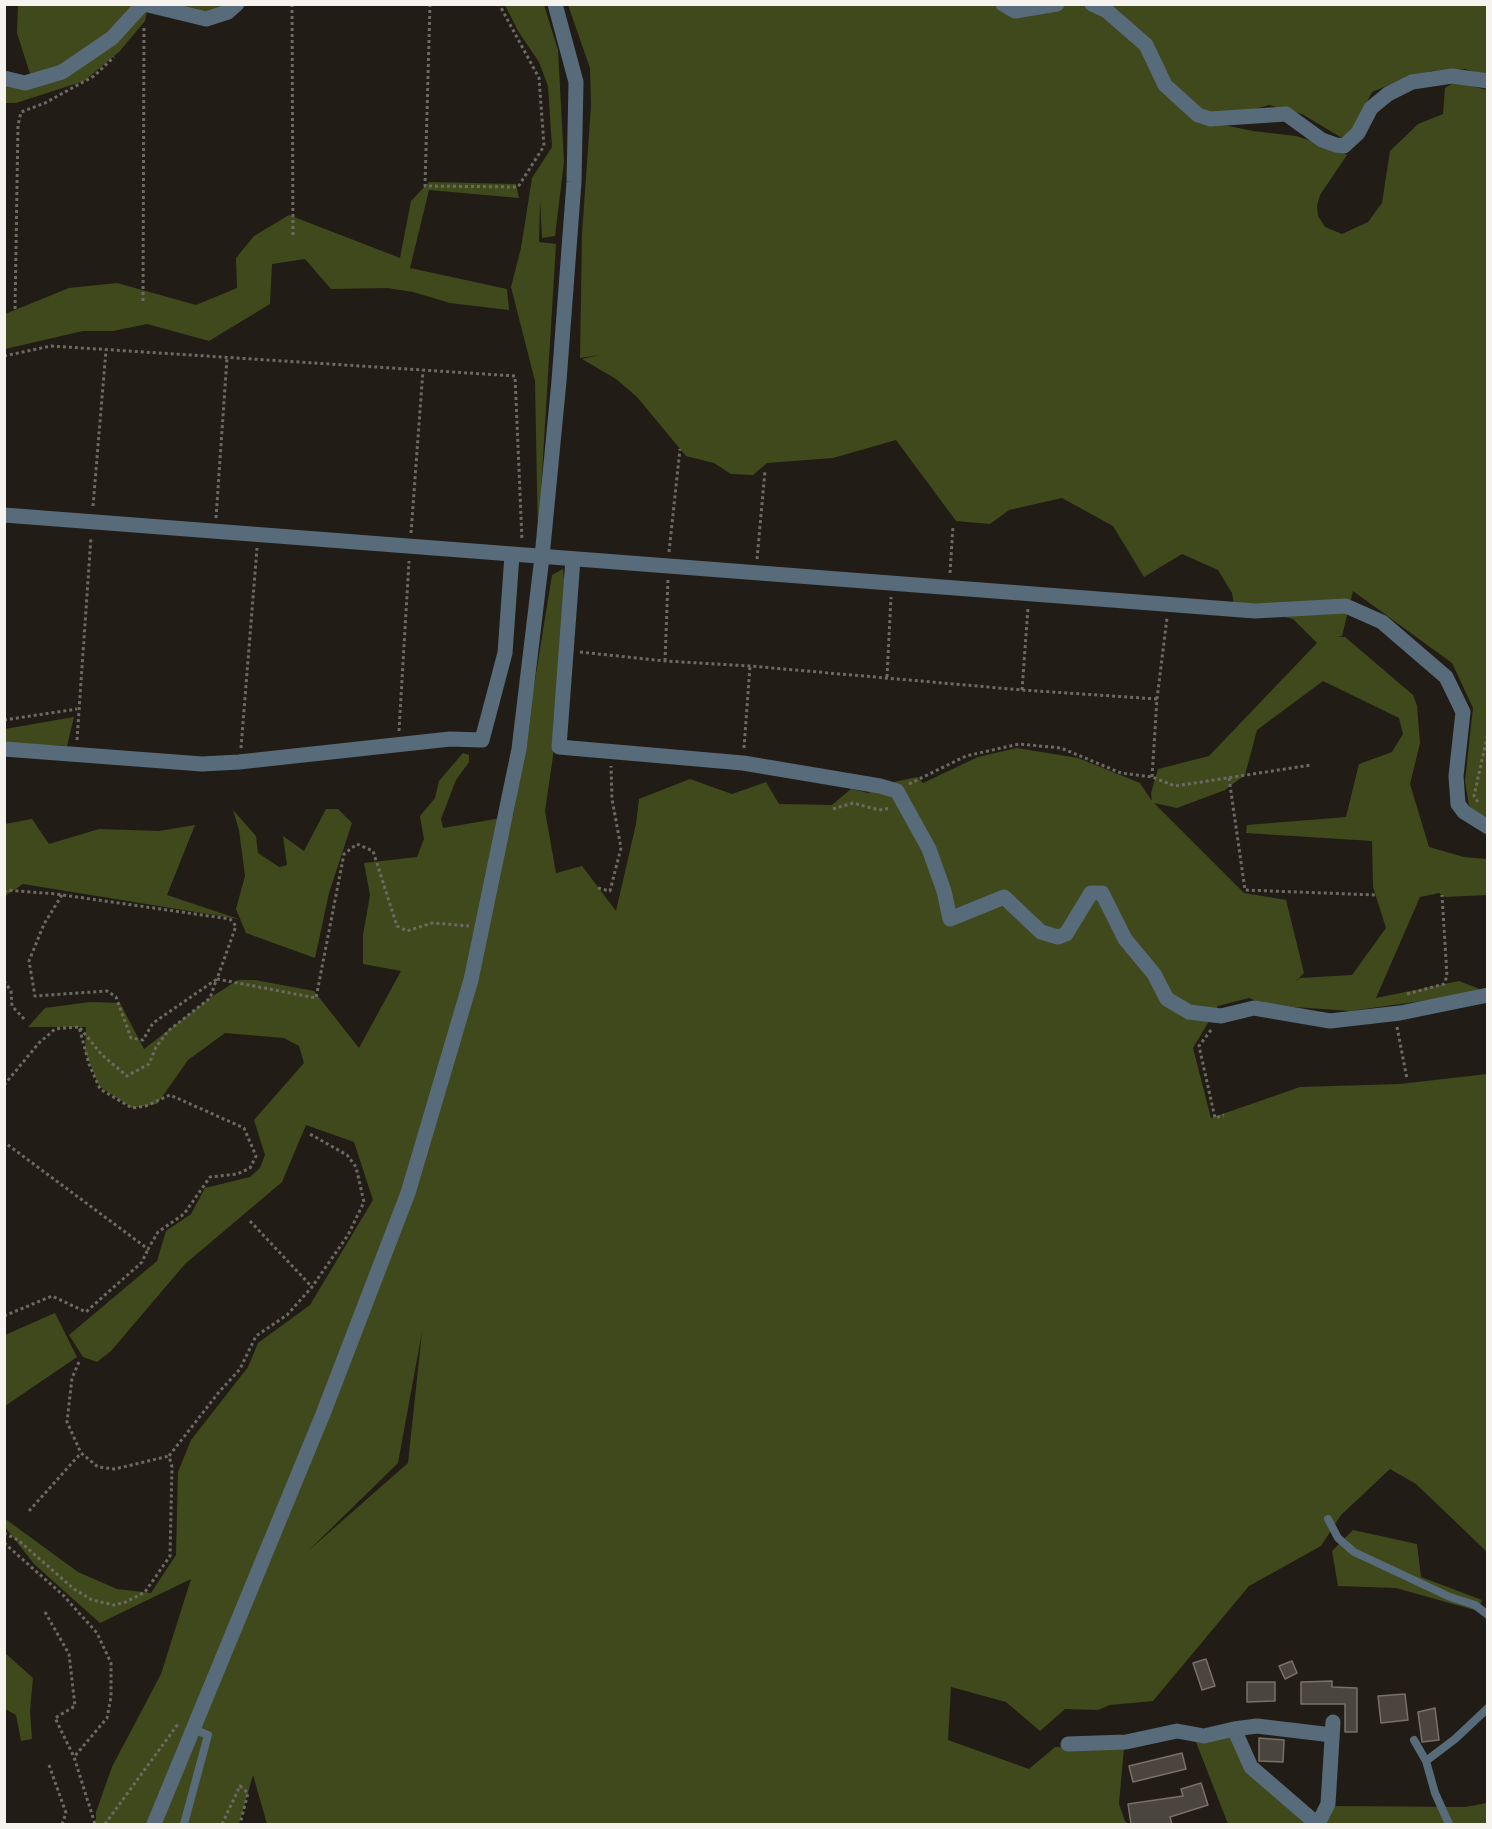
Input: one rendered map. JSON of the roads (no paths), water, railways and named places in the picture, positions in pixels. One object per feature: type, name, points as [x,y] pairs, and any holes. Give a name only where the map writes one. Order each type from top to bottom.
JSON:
[{"type":"street","points":[[4,78],[25,83],[62,72],[112,39],[146,5],[206,19],[228,12],[237,4]]},
{"type":"street","points":[[154,1824],[323,1414],[408,1193],[458,1027],[483,927],[519,749],[542,556],[573,194],[576,82],[555,4]]},
{"type":"street","points":[[1003,4],[1016,11],[1057,4]]},
{"type":"street","points":[[1092,4],[1107,11],[1146,45],[1165,85],[1198,115],[1210,119],[1286,114],[1322,140],[1336,145],[1344,146],[1358,134],[1371,108],[1388,94],[1412,82],[1452,76],[1488,81]]},
{"type":"street","points":[[4,515],[1169,605],[1255,610],[1346,606],[1382,622],[1446,677],[1463,712],[1456,776],[1458,804],[1464,812],[1488,827]]},
{"type":"street","points":[[4,749],[202,764],[450,740],[482,740],[505,653],[517,555]]},
{"type":"street","points":[[573,559],[559,747],[744,763],[880,786],[897,791],[929,849],[944,891],[950,919],[1004,897],[1041,932],[1058,937],[1066,934],[1091,893],[1102,893],[1125,939],[1154,974],[1167,999],[1189,1012],[1221,1016],[1254,1008],[1330,1021],[1394,1013],[1488,995]]},
{"type":"street","points":[[1068,1744],[1126,1742],[1177,1731],[1203,1736],[1234,1729],[1257,1726],[1333,1729],[1328,1804],[1318,1824],[1251,1767],[1234,1729]]},
{"type":"lane","points":[[1328,1519],[1338,1538],[1354,1552],[1450,1597],[1475,1605],[1488,1615]]},
{"type":"lane","points":[[1426,1761],[1455,1740],[1488,1708]]},
{"type":"lane","points":[[184,1824],[208,1735],[193,1729]]},
{"type":"lane","points":[[1414,1740],[1426,1761],[1435,1793],[1449,1824]]}]
